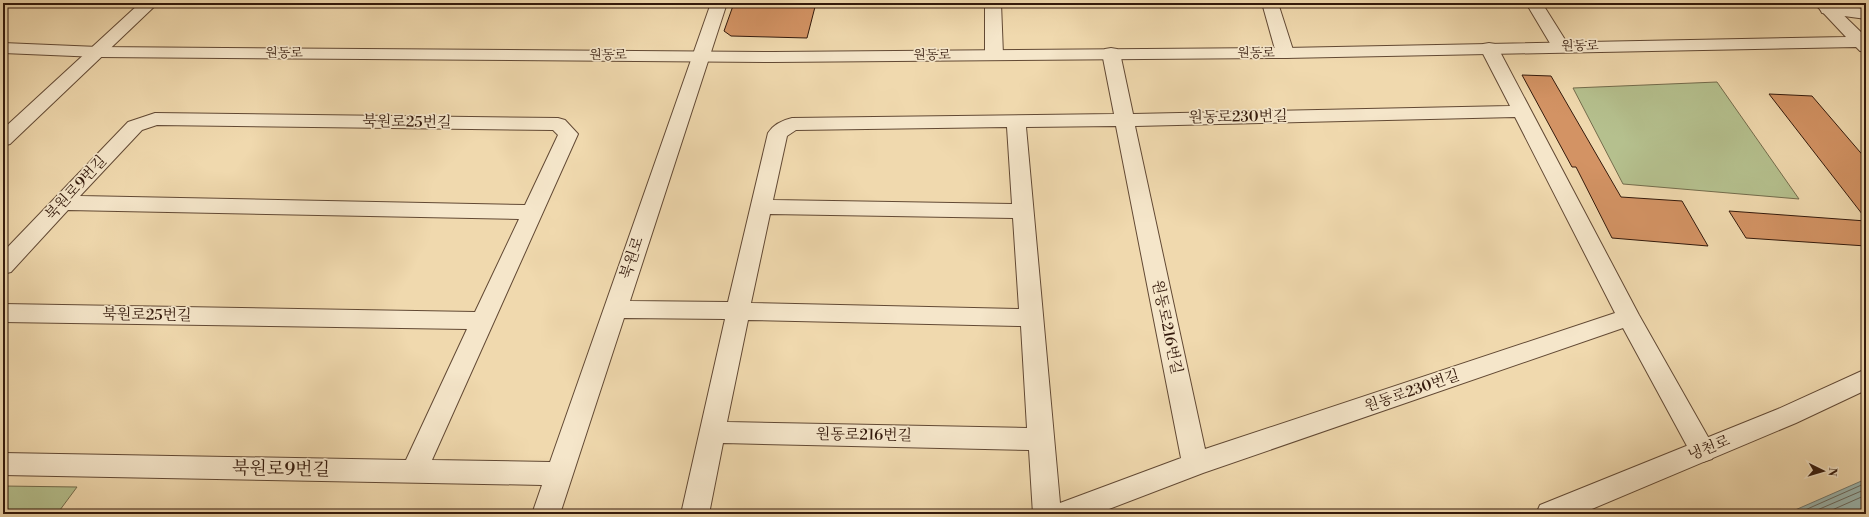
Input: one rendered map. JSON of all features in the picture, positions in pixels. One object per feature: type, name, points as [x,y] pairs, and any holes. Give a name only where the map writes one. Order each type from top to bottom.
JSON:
[{"type":"street","points":[[3,140],[150,3]]},
{"type":"street","name":"북원로","points":[[546,514],[719,3]]},
{"type":"street","points":[[993,3],[994,55]]},
{"type":"street","points":[[1270,3],[1285,53]]},
{"type":"street","points":[[1534,3],[1560,46]]},
{"type":"street","points":[[1825,6],[1866,14]]},
{"type":"street","points":[[1825,6],[1863,45]]},
{"type":"street","name":"원동로","points":[[3,48],[98,52],[701,56],[1285,53],[1560,46],[1863,45]]},
{"type":"street","points":[[1490,48],[1629,317],[1703,451]]},
{"type":"street","name":"원동로216번길","points":[[1111,53],[1123,120],[1195,464]]},
{"type":"street","name":"원동로230번길","points":[[1123,120],[1523,111]]},
{"type":"street","name":"북원로9번길","points":[[3,266],[135,126],[155,119]]},
{"type":"street","name":"북원로25번길","points":[[155,119],[558,124],[568,134],[531,212],[414,471]]},
{"type":"street","points":[[1016,120],[1047,514]]},
{"type":"street","points":[[695,514],[711,432],[778,133],[792,124],[1016,120],[1123,120]]},
{"type":"street","points":[[62,203],[531,212]]},
{"type":"street","points":[[761,207],[1023,211]]},
{"type":"street","points":[[615,309],[1031,318]]},
{"type":"street","name":"북원로25번길","points":[[3,312],[483,321]]},
{"type":"street","name":"원동로230번길","points":[[1195,464],[1629,317]]},
{"type":"street","name":"냉천로","points":[[1550,514],[1787,416],[1866,379]]},
{"type":"street","name":"원동로216번길","points":[[711,432],[1041,439]]},
{"type":"street","name":"북원로9번길","points":[[3,464],[559,474]]},
{"type":"street","points":[[1064,514],[1195,464]]},
{"type":"green space","points":[[1717,82],[1799,199],[1623,184],[1573,88]]},
{"type":"green space","points":[[3,486],[77,487],[57,514],[3,514]]},
{"type":"water","points":[[1866,479],[1866,514],[1786,514]]},
{"type":"building","points":[[734,3],[816,3],[807,38],[731,36],[724,31]]},
{"type":"building","points":[[1522,75],[1551,76],[1621,197],[1682,201],[1708,246],[1612,238],[1576,167],[1572,167]]},
{"type":"building","points":[[1769,94],[1812,96],[1866,159],[1866,219]]},
{"type":"building","points":[[1729,211],[1866,221],[1866,246],[1746,238]]}]
